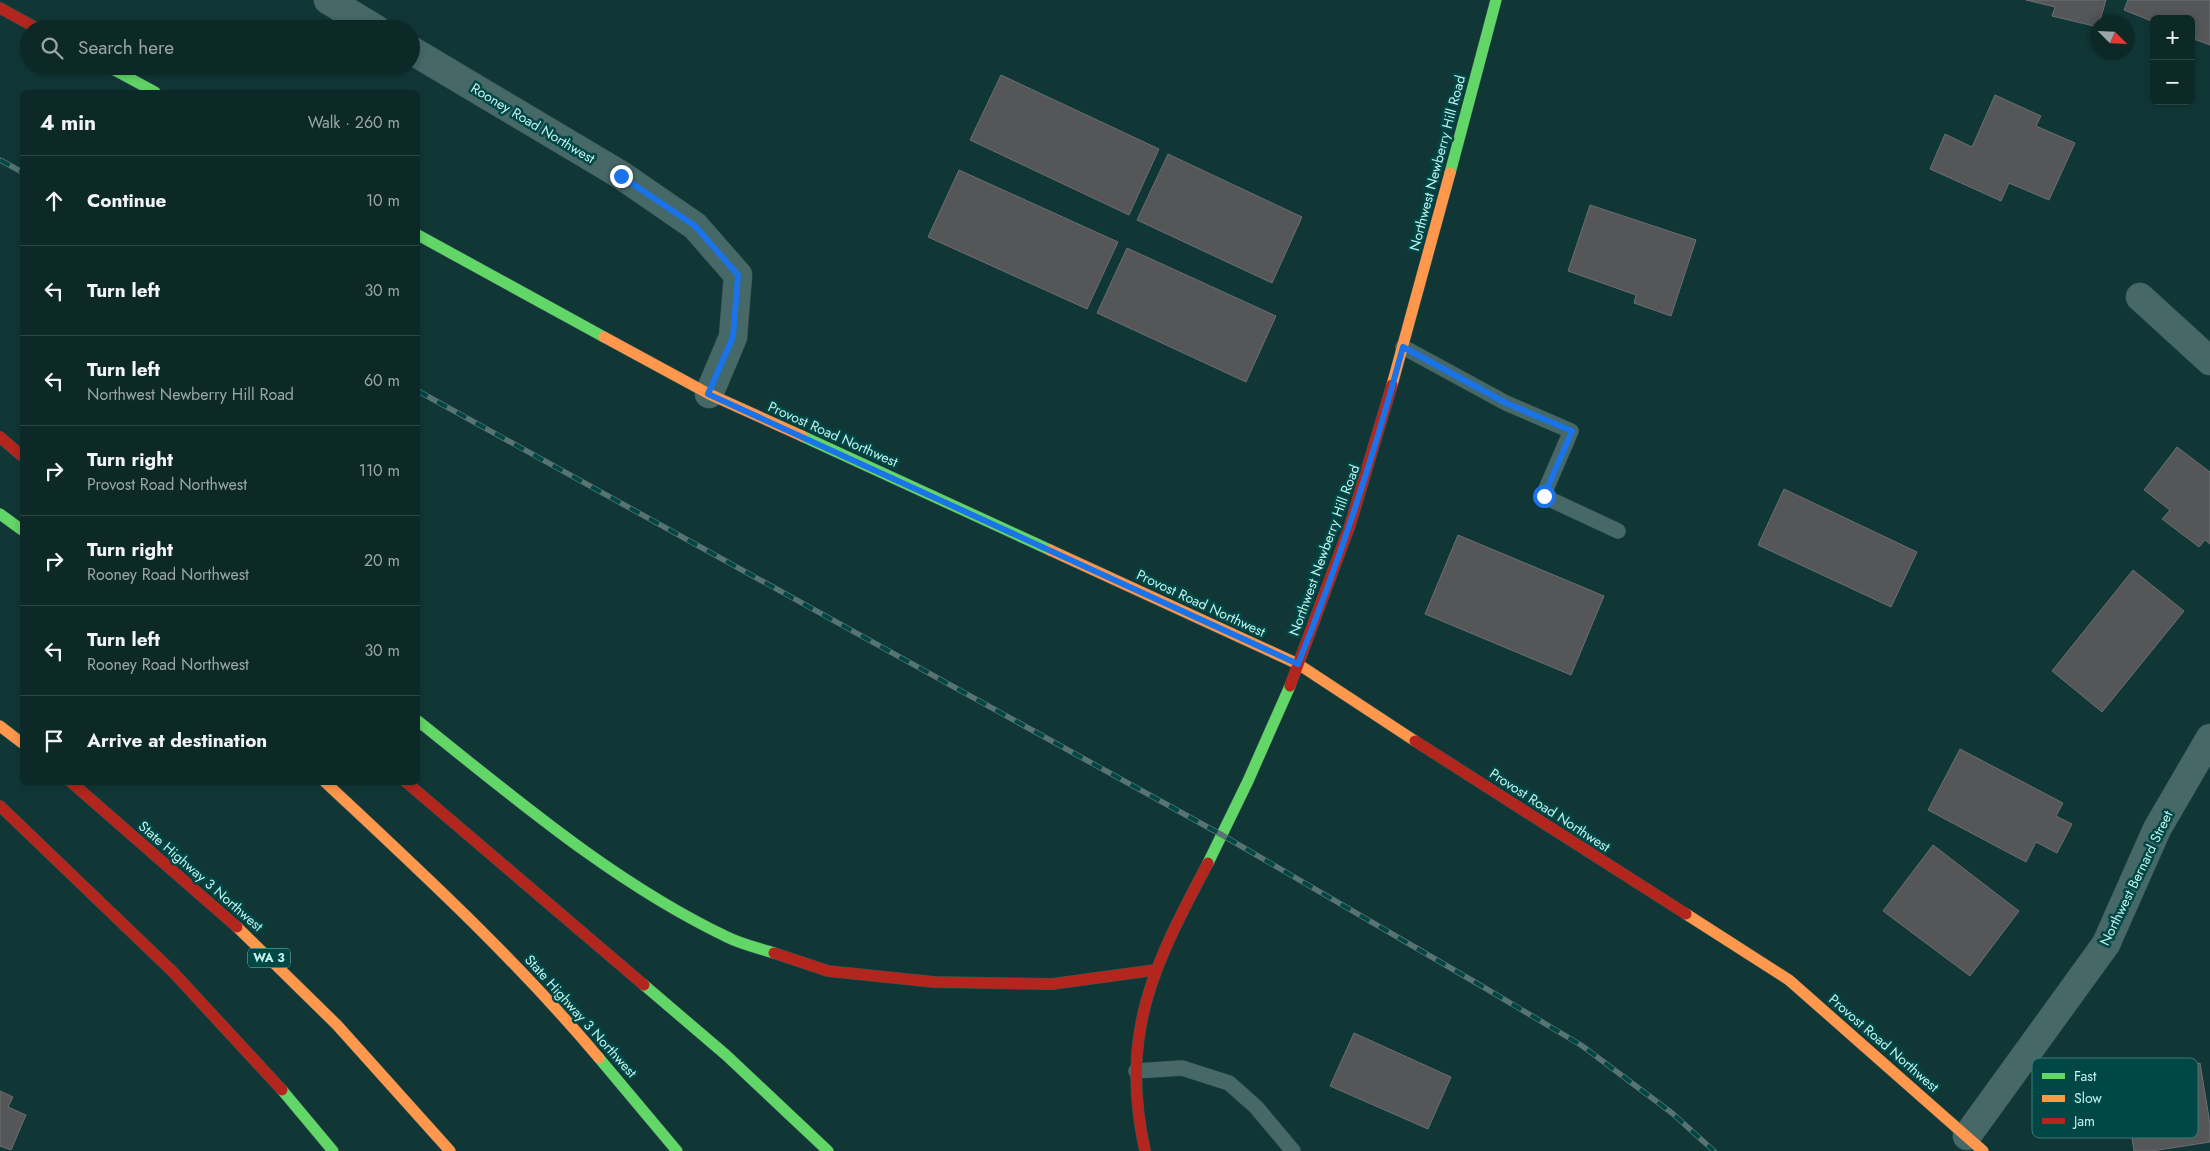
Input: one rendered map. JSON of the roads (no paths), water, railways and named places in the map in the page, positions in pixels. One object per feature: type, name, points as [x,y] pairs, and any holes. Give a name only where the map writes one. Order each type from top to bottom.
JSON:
[{"type":"main road","name":"Northwest Newberry Hill Road","points":[[1145,1151],[1138,1117],[1136,1072],[1145,1005],[1156,970],[1222,836],[1298,664],[1322,605],[1363,488],[1403,347],[1496,0]]},
{"type":"main road","points":[[0,8],[22,20]]},
{"type":"main road","points":[[124,75],[151,90]]},
{"type":"main road","name":"Provost Road Northwest","points":[[420,237],[708,394],[1298,664],[1369,712],[1789,980],[1975,1143]]},
{"type":"main road","points":[[0,432],[20,442]]},
{"type":"main road","points":[[0,437],[20,454]]},
{"type":"main road","points":[[0,514],[20,529]]},
{"type":"main road","points":[[420,723],[524,806],[637,887],[728,938],[828,971],[934,982],[1052,984],[1156,970]]},
{"type":"main road","points":[[0,726],[20,741]]},
{"type":"main road","name":"State Highway 3 Northwest","points":[[74,785],[248,936],[337,1025],[450,1151]]},
{"type":"main road","name":"State Highway 3 Northwest","points":[[328,785],[472,920],[553,1004],[677,1151]]},
{"type":"main road","points":[[410,785],[718,1048],[828,1151]]},
{"type":"main road","points":[[0,806],[173,972],[287,1096],[333,1151]]},
{"type":"street","points":[[328,0],[361,20]]},
{"type":"street","name":"Rooney Road Northwest","points":[[420,55],[621,176],[695,226],[738,275],[733,337],[708,394]]},
{"type":"street","points":[[2140,297],[2210,361]]},
{"type":"street","name":"Northwest Bernard Street","points":[[1975,1143],[2106,944],[2157,829],[2210,738]]},
{"type":"lane","points":[[1403,347],[1506,403],[1572,431],[1544,496],[1618,531]]},
{"type":"lane","points":[[1136,1072],[1182,1068],[1229,1082],[1256,1107],[1293,1151]]},
{"type":"railway","points":[[0,160],[20,171]]},
{"type":"railway","points":[[420,392],[1222,835],[1485,988],[1581,1045],[1672,1113],[1714,1151]]}]
